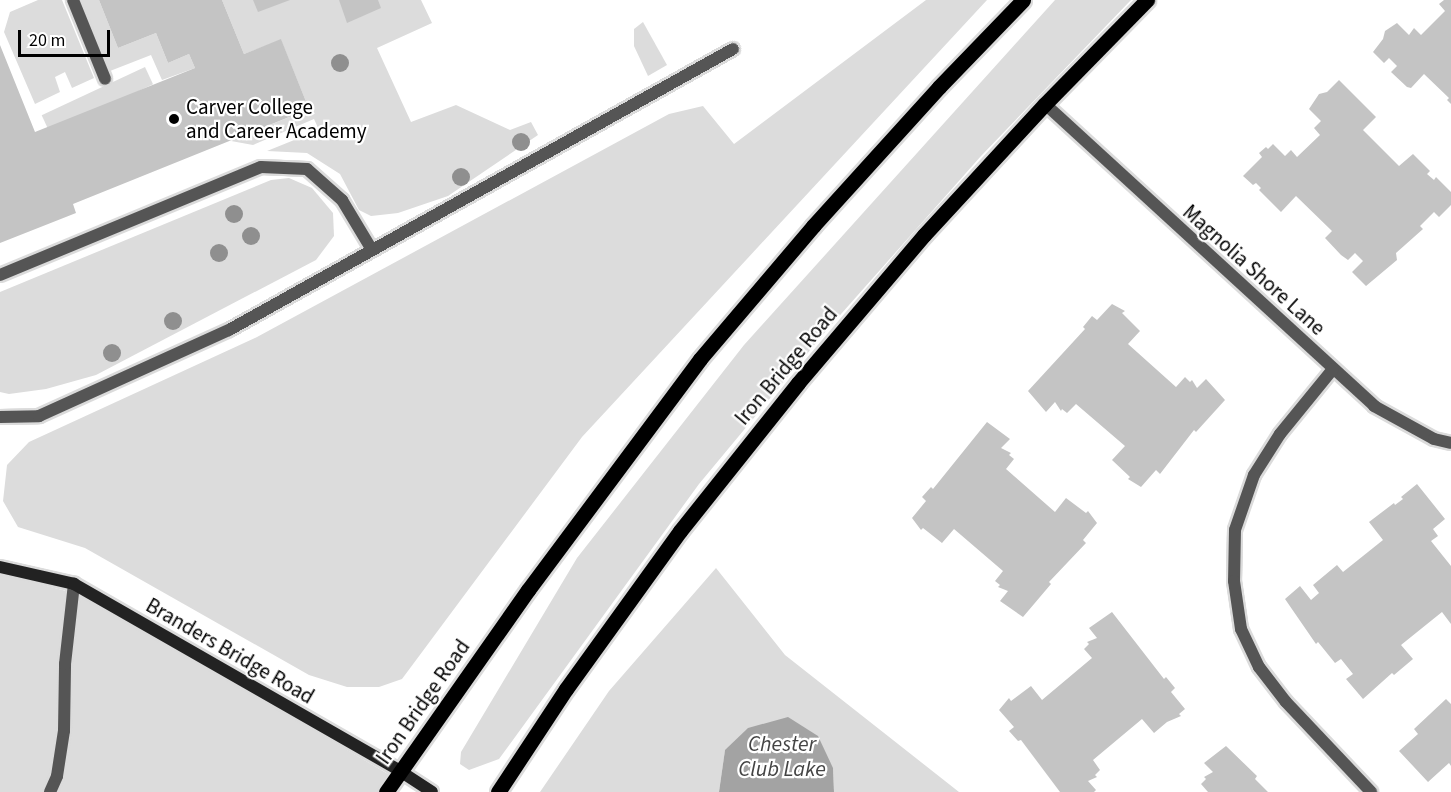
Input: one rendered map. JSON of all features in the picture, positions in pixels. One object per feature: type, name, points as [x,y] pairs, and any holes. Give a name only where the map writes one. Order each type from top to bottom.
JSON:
[{"type":"main road","name":"Iron Bridge Road","points":[[386,792],[528,590],[700,359],[813,226],[939,87],[1023,0]]},
{"type":"main road","name":"Iron Bridge Road","points":[[498,792],[566,689],[680,531],[790,392],[924,235],[1045,104],[1148,0]]},
{"type":"street","points":[[73,0],[105,79]]},
{"type":"street","points":[[0,417],[39,416],[229,330],[733,50]]},
{"type":"street","name":"Magnolia Shore Lane","points":[[1045,104],[1374,406],[1434,439],[1451,443]]},
{"type":"street","points":[[0,275],[261,167],[307,169],[342,200],[372,250]]},
{"type":"street","points":[[1333,369],[1280,434],[1254,475],[1235,530],[1234,581],[1241,629],[1260,667],[1286,702],[1371,792]]},
{"type":"street","name":"Branders Bridge Road","points":[[0,567],[74,584],[400,771],[432,792]]},
{"type":"street","points":[[50,792],[57,776],[64,730],[65,664],[74,584]]},
{"type":"shaded area","points":[[38,0],[62,0],[94,78],[72,88],[65,72],[55,77],[60,92],[35,104],[4,32],[10,12]]},
{"type":"shaded area","points":[[81,0],[99,0],[118,48],[156,33],[168,63],[189,54],[195,68],[162,80],[151,55],[110,71]]},
{"type":"shaded area","points":[[222,0],[421,0],[432,23],[377,48],[411,122],[456,105],[510,130],[531,122],[538,135],[448,196],[398,213],[371,216],[359,210],[340,174],[307,153],[267,151],[319,130],[314,119],[253,145],[231,141],[309,109],[281,40],[244,54]]},
{"type":"shaded area","points":[[926,0],[987,0],[582,437],[402,679],[379,687],[347,687],[309,675],[85,548],[18,527],[3,501],[7,465],[29,442],[257,337],[669,114],[703,106],[734,144]]},
{"type":"shaded area","points":[[1055,0],[1131,0],[981,156],[826,331],[699,484],[499,759],[469,770],[460,764],[461,752],[577,558],[744,345]]},
{"type":"shaded area","points":[[643,22],[667,65],[648,76],[634,46],[634,29]]},
{"type":"shaded area","points":[[145,67],[153,84],[50,132],[42,115]]},
{"type":"shaded area","points":[[289,178],[312,188],[333,213],[334,236],[316,260],[96,375],[46,389],[9,394],[0,392],[0,292],[271,180]]},
{"type":"shaded area","points":[[716,568],[785,655],[959,792],[834,792],[833,768],[725,750],[719,792],[540,792],[609,691]]},
{"type":"shaded area","points":[[0,574],[82,595],[388,774],[377,792],[0,792]]},
{"type":"water","name":"Chester Club Lake","points":[[788,717],[818,736],[833,768],[834,792],[719,792],[725,750],[748,728]]},
{"type":"building","name":"Carver College and Career Academy","points":[[99,0],[222,0],[244,54],[281,39],[309,109],[73,204],[76,213],[0,243],[0,45],[35,132],[195,68],[189,54],[168,63],[156,33],[118,48]]},
{"type":"building","points":[[253,0],[290,0],[258,12]]},
{"type":"building","points":[[339,0],[378,0],[381,8],[347,23]]},
{"type":"building","points":[[1444,0],[1451,0],[1451,104],[1447,100],[1449,98],[1424,74],[1411,88],[1407,87],[1391,72],[1397,66],[1389,58],[1384,63],[1373,52],[1383,39],[1385,31],[1397,23],[1409,35],[1414,28],[1421,35],[1445,11],[1439,4]]},
{"type":"building","points":[[1339,80],[1376,117],[1363,130],[1399,166],[1413,154],[1430,171],[1427,174],[1434,180],[1436,177],[1451,192],[1451,205],[1439,217],[1434,212],[1420,226],[1423,229],[1396,253],[1397,260],[1366,286],[1352,272],[1363,261],[1355,253],[1348,260],[1341,255],[1325,238],[1332,231],[1296,196],[1281,212],[1259,190],[1261,188],[1256,183],[1253,185],[1243,176],[1262,157],[1259,153],[1266,147],[1268,149],[1273,144],[1285,156],[1291,150],[1297,157],[1320,135],[1314,128],[1321,121],[1309,109],[1319,94],[1327,92]]},
{"type":"building","points":[[1112,304],[1125,311],[1122,313],[1140,331],[1128,344],[1176,387],[1185,377],[1190,382],[1192,380],[1197,388],[1206,379],[1225,400],[1196,432],[1194,430],[1160,474],[1156,470],[1141,487],[1128,479],[1130,477],[1112,460],[1125,446],[1076,404],[1067,413],[1062,409],[1061,411],[1055,402],[1046,412],[1028,391],[1085,329],[1083,327],[1092,316],[1097,320]]},
{"type":"building","points":[[987,422],[1010,439],[1001,448],[1011,453],[1009,455],[1014,459],[1006,469],[1055,512],[1066,498],[1086,513],[1088,511],[1097,523],[1083,540],[1086,543],[1049,582],[1051,584],[1023,617],[1000,601],[1008,591],[998,587],[1000,585],[995,581],[1003,571],[954,529],[942,543],[923,528],[921,530],[912,518],[926,501],[922,497],[931,487],[933,489]]},
{"type":"building","points":[[1417,484],[1445,519],[1433,529],[1438,536],[1431,541],[1451,566],[1451,624],[1442,612],[1401,645],[1413,659],[1394,675],[1392,673],[1363,699],[1346,679],[1353,674],[1341,659],[1335,663],[1318,642],[1316,644],[1285,599],[1300,586],[1311,600],[1319,593],[1313,585],[1337,565],[1343,572],[1383,540],[1369,522],[1403,499],[1401,497]]},
{"type":"building","points":[[1112,612],[1164,679],[1166,677],[1175,688],[1171,692],[1185,709],[1179,714],[1181,716],[1167,722],[1154,733],[1142,719],[1093,760],[1100,770],[1095,775],[1097,777],[1088,781],[1096,790],[1094,792],[1060,792],[1021,740],[1018,741],[1009,731],[1014,727],[999,710],[1009,698],[1011,701],[1031,686],[1042,700],[1092,658],[1084,649],[1089,644],[1087,642],[1097,638],[1089,628]]},
{"type":"building","points":[[1446,699],[1451,704],[1451,766],[1449,763],[1428,782],[1399,751],[1418,734],[1414,729]]},
{"type":"building","points":[[1226,746],[1257,776],[1255,779],[1268,792],[1208,792],[1201,784],[1206,779],[1204,777],[1213,772],[1204,763]]},
{"type":"place","name":"Carver College and Career Academy","points":[[174,119]]}]
